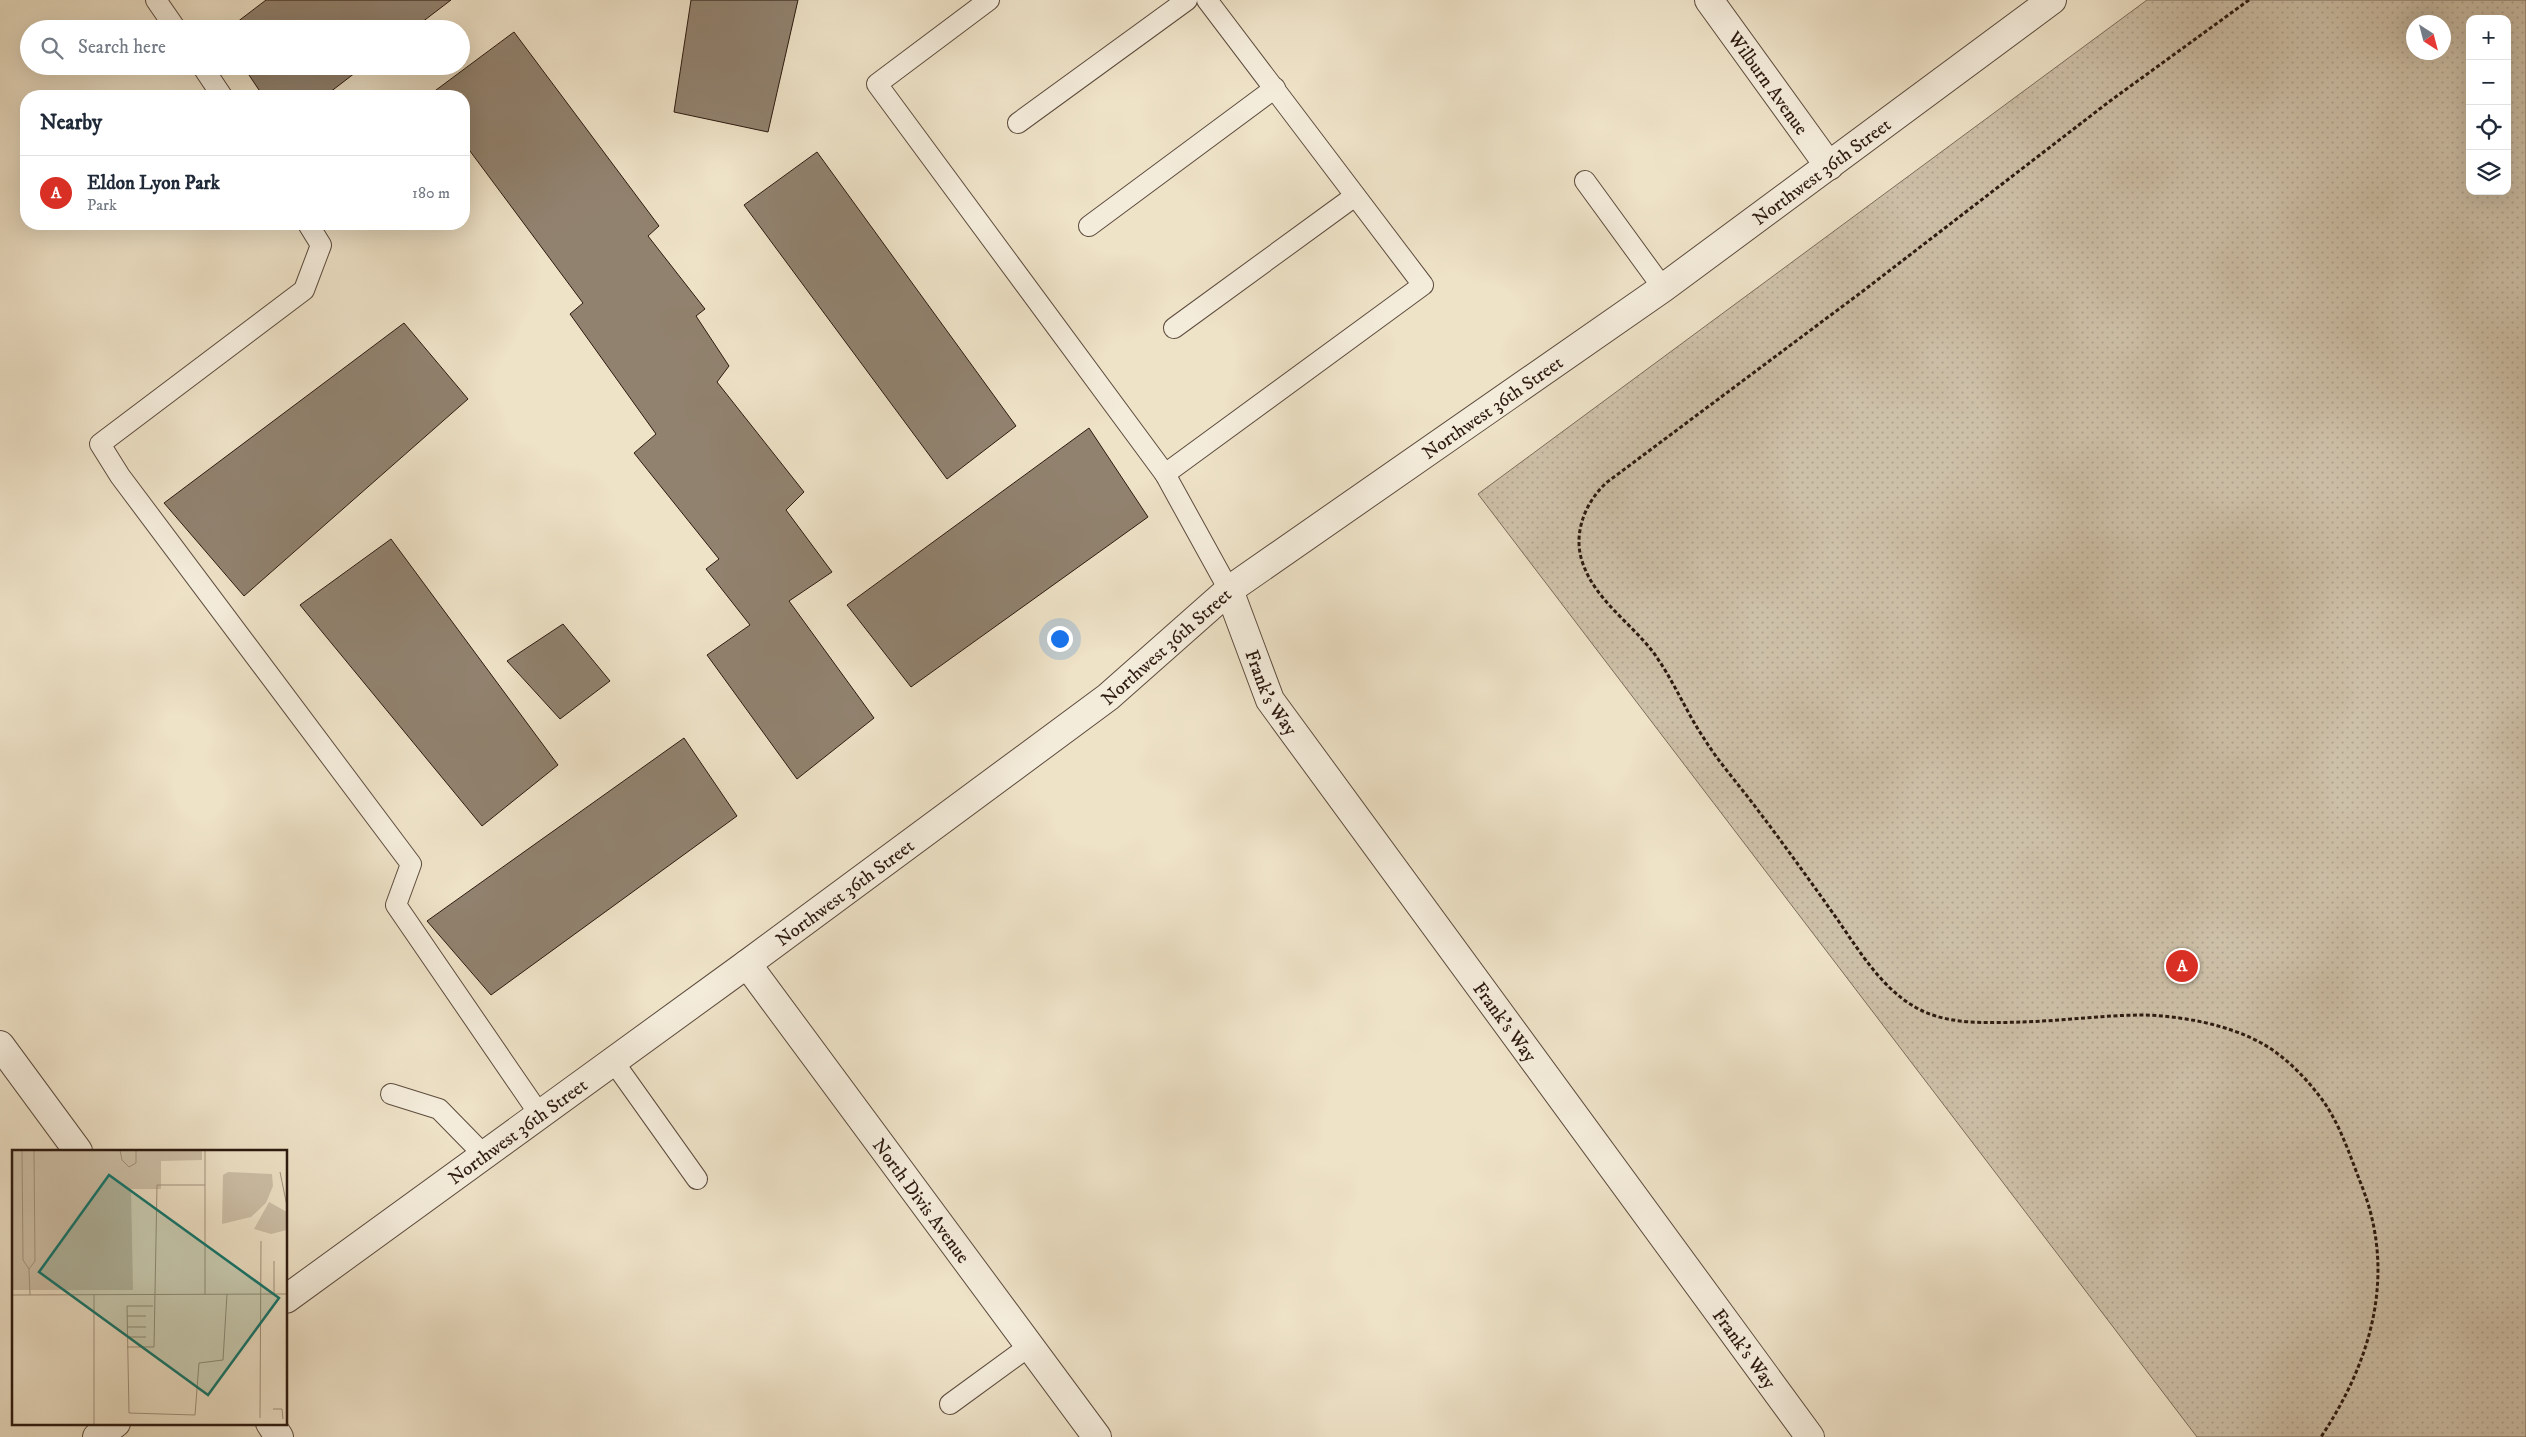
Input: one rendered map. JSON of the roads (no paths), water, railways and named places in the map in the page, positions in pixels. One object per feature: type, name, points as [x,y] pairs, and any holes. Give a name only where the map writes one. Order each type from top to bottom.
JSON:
[{"type":"street","name":"Wilburn Avenue","points":[[1708,0],[1829,166]]},
{"type":"street","name":"Northwest 36th Street","points":[[288,1299],[747,964],[1108,697],[1229,590],[1663,288],[2052,0]]},
{"type":"street","name":"Frank's Way","points":[[1229,590],[1270,700],[1810,1437]]},
{"type":"street","name":"North Divis Avenue","points":[[747,964],[1097,1437]]},
{"type":"street","points":[[0,1045],[77,1150]]},
{"type":"street","points":[[97,1437],[115,1424]]},
{"type":"street","points":[[271,1424],[279,1437]]},
{"type":"lane","points":[[156,0],[170,20]]},
{"type":"lane","points":[[989,0],[877,84],[1165,474],[1229,590]]},
{"type":"lane","points":[[1018,124],[1187,0]]},
{"type":"lane","points":[[1165,474],[1424,285],[1354,196],[1275,88],[1207,0]]},
{"type":"lane","points":[[208,75],[218,90]]},
{"type":"lane","points":[[1089,226],[1275,88]]},
{"type":"lane","points":[[1585,181],[1663,288]]},
{"type":"lane","points":[[1174,328],[1354,196]]},
{"type":"lane","points":[[312,230],[321,245],[304,290],[100,444],[132,491],[411,864],[396,905],[540,1115]]},
{"type":"lane","points":[[613,1061],[697,1179]]},
{"type":"lane","points":[[391,1094],[439,1110],[484,1155]]},
{"type":"lane","points":[[950,1404],[1030,1345]]},
{"type":"place","name":"Eldon Lyon Park","points":[[2182,966]]}]
